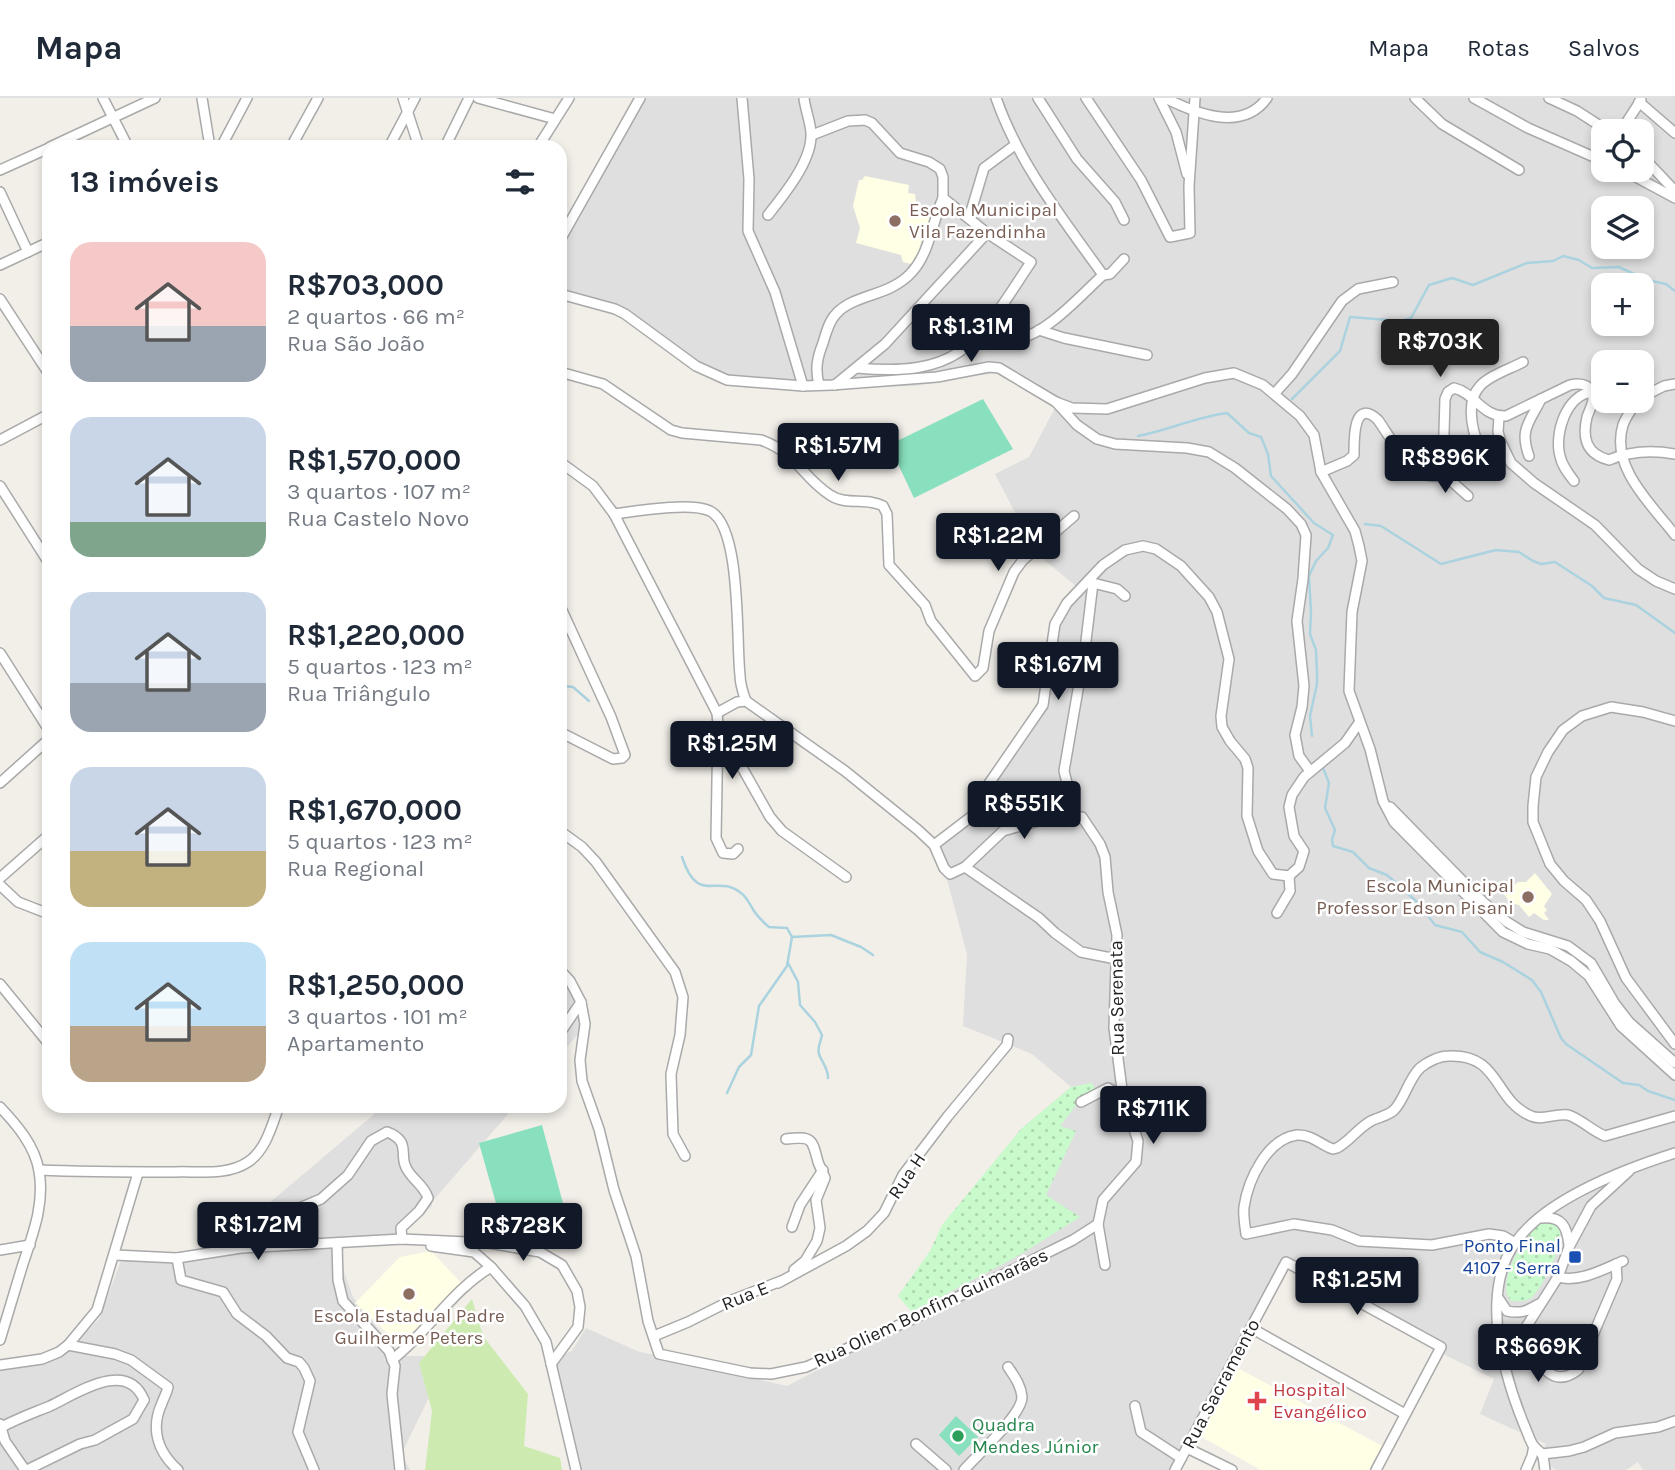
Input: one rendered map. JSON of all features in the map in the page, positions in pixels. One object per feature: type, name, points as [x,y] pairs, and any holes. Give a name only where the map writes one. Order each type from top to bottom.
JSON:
[{"type":"street","points":[[103,98],[124,140]]},
{"type":"street","points":[[66,140],[155,98]]},
{"type":"street","points":[[202,98],[209,140]]},
{"type":"street","points":[[225,140],[247,98]]},
{"type":"street","points":[[295,140],[318,98]]},
{"type":"street","points":[[403,98],[417,140]]},
{"type":"street","points":[[393,140],[415,98]]},
{"type":"street","points":[[448,140],[469,98]]},
{"type":"street","points":[[478,98],[555,119]]},
{"type":"street","points":[[542,140],[569,98]]},
{"type":"street","points":[[567,228],[640,98]]},
{"type":"street","points":[[742,98],[749,179],[748,231],[775,292],[803,386]]},
{"type":"street","points":[[768,215],[792,182],[808,150],[812,135],[804,98]]},
{"type":"street","points":[[996,98],[1015,145],[1103,275]]},
{"type":"street","points":[[1038,98],[1077,159],[1115,202],[1124,220]]},
{"type":"street","points":[[1086,98],[1141,180],[1170,237],[1190,233],[1189,186],[1195,98]]},
{"type":"street","points":[[1159,98],[1175,132],[1189,186]]},
{"type":"street","points":[[1165,98],[1195,113],[1216,118],[1235,117],[1251,111],[1263,104],[1267,98]]},
{"type":"street","points":[[1186,98],[1195,113]]},
{"type":"street","points":[[1415,98],[1442,124],[1519,170]]},
{"type":"street","points":[[1474,98],[1528,128],[1591,156]]},
{"type":"street","points":[[1549,98],[1591,120]]},
{"type":"street","points":[[1628,119],[1640,100],[1675,133]]},
{"type":"street","points":[[812,135],[848,121],[865,120],[872,123],[900,153],[929,162],[940,169],[943,177],[943,198],[921,259],[898,285],[856,301],[836,313],[818,358],[816,372],[819,385]]},
{"type":"street","points":[[969,218],[984,168],[1015,145]]},
{"type":"street","points":[[0,170],[42,151]]},
{"type":"street","points":[[1654,169],[1675,191]]},
{"type":"street","points":[[1649,182],[1675,198]]},
{"type":"street","points":[[0,192],[27,252]]},
{"type":"street","points":[[857,368],[886,371],[951,359],[985,330],[1031,262],[987,233],[943,198]]},
{"type":"street","points":[[835,385],[885,344],[987,233]]},
{"type":"street","points":[[0,265],[42,245]]},
{"type":"street","points":[[985,330],[1008,338],[1021,338],[1039,330],[1103,275],[1110,274],[1124,259]]},
{"type":"street","points":[[1275,393],[1292,374],[1342,301],[1358,289],[1393,282]]},
{"type":"street","points":[[567,296],[615,309],[645,327],[696,366],[719,377],[756,383],[835,385],[937,377],[989,367],[999,368],[1056,402],[1072,408],[1107,409],[1226,373],[1244,376],[1275,393],[1300,416],[1314,435],[1321,472],[1354,531],[1363,561],[1352,612],[1349,691],[1370,748],[1383,801],[1396,819],[1503,932],[1528,944],[1550,949],[1582,970],[1589,976],[1621,1026],[1675,1075]]},
{"type":"street","points":[[0,299],[42,363]]},
{"type":"street","points":[[1039,330],[1064,338],[1147,355]]},
{"type":"street","points":[[1493,474],[1479,453],[1472,397],[1481,384],[1523,362]]},
{"type":"street","points":[[567,374],[603,384],[671,430],[761,440],[772,444],[796,460],[829,495],[847,501],[880,503],[885,509],[889,565],[925,605],[938,631],[975,676],[983,668],[989,631],[1014,572],[1032,551],[1074,516]]},
{"type":"street","points":[[1654,391],[1675,384]]},
{"type":"street","points":[[1321,472],[1347,461],[1354,455],[1357,422],[1364,413],[1371,414],[1378,420],[1415,470],[1429,477],[1436,476],[1440,471],[1445,399],[1448,392],[1454,388],[1464,390],[1491,414],[1499,417],[1570,385],[1587,385],[1591,391]]},
{"type":"street","points":[[1574,481],[1563,466],[1559,454],[1560,429],[1564,417],[1579,396],[1591,392]]},
{"type":"street","points":[[1530,456],[1524,440],[1525,429],[1541,399]]},
{"type":"street","points":[[1056,402],[1077,425],[1097,439],[1115,444],[1187,448],[1209,452],[1224,460],[1287,509],[1301,524],[1306,535],[1297,621],[1304,686],[1295,735],[1299,755],[1310,771]]},
{"type":"street","points":[[1591,408],[1584,435],[1588,448],[1600,458],[1609,460],[1621,455],[1651,451],[1675,454]]},
{"type":"street","points":[[1629,413],[1623,423],[1621,455],[1637,488],[1675,534]]},
{"type":"street","points":[[1499,417],[1498,432],[1511,463],[1534,483],[1595,524],[1638,569],[1675,589]]},
{"type":"street","points":[[0,440],[42,418]]},
{"type":"street","points":[[567,467],[593,486],[614,514],[717,713],[716,838],[723,853],[733,854],[738,849]]},
{"type":"street","points":[[1440,471],[1468,496]]},
{"type":"street","points":[[0,486],[42,552]]},
{"type":"street","points":[[614,514],[662,508],[700,508],[717,516],[724,526],[732,556],[740,677],[746,701],[860,783],[934,845],[944,868],[950,874],[965,867],[1039,918],[1081,952],[1116,959]]},
{"type":"street","points":[[934,845],[972,816],[988,785],[1043,705],[1055,624],[1067,603],[1103,565],[1125,550],[1143,546],[1168,556],[1194,579],[1209,597],[1221,622],[1229,659],[1221,716],[1222,727],[1245,759],[1248,768],[1247,816],[1258,851],[1273,874],[1289,876],[1299,867],[1304,851],[1294,836],[1289,807],[1292,795],[1310,771],[1345,743],[1359,723]]},
{"type":"street","points":[[1091,580],[1117,589],[1125,596]]},
{"type":"street","points":[[1067,783],[1064,771],[1067,742],[1074,718],[1091,580]]},
{"type":"street","points":[[567,621],[611,717],[625,755],[613,759],[567,736]]},
{"type":"street","points":[[0,653],[42,719]]},
{"type":"street","points":[[0,676],[10,668]]},
{"type":"street","points":[[717,713],[737,702],[746,701]]},
{"type":"street","points":[[1675,721],[1611,707],[1582,716],[1563,730],[1536,777],[1533,822],[1550,864],[1564,881],[1586,900],[1600,921],[1626,978],[1675,1044]]},
{"type":"street","points":[[718,725],[776,824],[846,877]]},
{"type":"street","points":[[0,783],[42,745]]},
{"type":"street","name":"Rua Serenata","points":[[965,867],[1003,831],[1055,816],[1082,817],[1100,844],[1105,857],[1108,892],[1117,935],[1114,1028],[1123,1097],[1138,1141],[1138,1156],[1132,1168],[1103,1200],[1098,1224]]},
{"type":"street","points":[[1396,819],[1483,902],[1515,928],[1556,940],[1591,963],[1629,1022],[1675,1063]]},
{"type":"street","points":[[567,836],[596,862],[676,972],[683,997],[680,1035],[671,1074],[673,1134],[685,1156]]},
{"type":"street","points":[[0,878],[42,841]]},
{"type":"street","points":[[1276,913],[1290,891],[1289,876]]},
{"type":"street","points":[[0,885],[18,902],[42,911]]},
{"type":"street","name":"Rua Oliem Bonfim Guimarães","points":[[567,978],[581,1002],[585,1024],[580,1060],[582,1081],[636,1256],[648,1321],[659,1354],[750,1373],[771,1374],[806,1367],[919,1316],[1073,1240],[1098,1224]]},
{"type":"street","points":[[0,984],[42,1035]]},
{"type":"street","points":[[567,1023],[581,1002]]},
{"type":"street","name":"Rua H","points":[[778,1283],[846,1246],[867,1231],[884,1213],[903,1175],[1007,1045],[1008,1039]]},
{"type":"street","points":[[1515,1243],[1503,1236],[1489,1234],[1432,1245],[1359,1241],[1332,1230],[1294,1224],[1246,1234],[1244,1208],[1258,1170],[1274,1145],[1298,1135],[1310,1137],[1333,1149],[1337,1148],[1371,1121],[1394,1110],[1422,1066],[1444,1056],[1458,1055],[1483,1064],[1502,1090],[1529,1115],[1573,1117],[1605,1136],[1675,1116]]},
{"type":"street","points":[[1081,1102],[1108,1088],[1123,1097]]},
{"type":"street","points":[[0,1107],[24,1136],[39,1170],[40,1208],[0,1340]]},
{"type":"street","points":[[39,1170],[138,1173],[215,1171],[248,1161],[265,1143],[276,1113]]},
{"type":"street","points":[[218,1253],[247,1230],[321,1199],[335,1189],[353,1169],[371,1141],[387,1132],[396,1135],[402,1144],[404,1163],[409,1173],[426,1190],[428,1198],[401,1228],[402,1239]]},
{"type":"street","points":[[786,1139],[802,1137],[810,1141],[817,1152],[818,1164],[822,1170],[800,1205],[792,1227]]},
{"type":"street","points":[[1545,1470],[1542,1454],[1534,1446],[1519,1413],[1499,1344],[1500,1278],[1515,1243],[1539,1218],[1593,1184],[1675,1151]]},
{"type":"street","points":[[1505,1369],[1514,1346],[1558,1277],[1569,1247],[1591,1206],[1632,1168]]},
{"type":"street","name":"Rua E","points":[[654,1336],[732,1300],[778,1283],[805,1261],[817,1241],[820,1228],[816,1200],[825,1178],[822,1170]]},
{"type":"street","points":[[0,1365],[42,1359],[68,1345],[97,1310],[138,1173]]},
{"type":"street","points":[[1539,1218],[1553,1217],[1562,1223],[1568,1233],[1569,1247]]},
{"type":"street","points":[[1098,1224],[1105,1265]]},
{"type":"street","points":[[115,1255],[177,1258],[241,1248],[402,1239],[489,1243],[540,1252],[562,1265],[571,1280],[580,1307],[579,1327],[551,1364]]},
{"type":"street","points":[[337,1243],[338,1280],[343,1301],[388,1351],[395,1366],[392,1394],[400,1470]]},
{"type":"street","points":[[0,1250],[30,1245]]},
{"type":"street","points":[[431,1246],[474,1252],[525,1306],[546,1342],[576,1470]]},
{"type":"street","points":[[177,1258],[181,1280],[225,1294],[237,1314],[266,1336],[288,1358],[299,1362],[304,1368],[310,1381],[298,1432],[314,1470]]},
{"type":"street","name":"Rua Sacramento","points":[[1175,1470],[1286,1262],[1441,1347],[1405,1414]]},
{"type":"street","points":[[1523,1331],[1547,1373],[1561,1378],[1578,1370],[1617,1279],[1620,1262],[1578,1278],[1567,1280],[1558,1277]]},
{"type":"street","points":[[392,1360],[411,1345],[475,1277],[491,1267]]},
{"type":"street","points":[[1498,1297],[1507,1311],[1516,1313],[1526,1312],[1542,1302]]},
{"type":"street","points":[[1251,1328],[1405,1414],[1376,1470]]},
{"type":"street","points":[[68,1345],[115,1354],[131,1360],[168,1387],[156,1434],[159,1447],[167,1460],[178,1470]]},
{"type":"street","points":[[964,1470],[1016,1413],[1022,1400],[1020,1388],[1008,1367]]},
{"type":"street","points":[[109,1381],[125,1381],[141,1391],[144,1400],[133,1419],[96,1440],[80,1444],[26,1470],[5,1441],[0,1426],[87,1387],[109,1381]]},
{"type":"street","points":[[144,1400],[162,1403]]},
{"type":"street","points":[[1135,1406],[1141,1432],[1181,1458]]},
{"type":"street","points":[[1542,1454],[1576,1449],[1616,1433],[1658,1427],[1675,1421]]},
{"type":"street","points":[[916,1444],[946,1470]]},
{"type":"street","points":[[1525,1470],[1534,1446]]},
{"type":"street","points":[[1186,1448],[1232,1470]]},
{"type":"shaded area","points":[[642,98],[1675,98],[1675,1470],[1643,1470],[1638,1462],[1626,1470],[1557,1470],[1537,1461],[1546,1444],[1480,1414],[1494,1379],[1439,1352],[1440,1344],[1289,1265],[1180,1470],[577,1470],[554,1359],[572,1351],[586,1328],[637,1351],[787,1386],[905,1324],[957,1208],[1021,1129],[1071,1087],[1032,1054],[963,1026],[967,954],[946,876],[934,851],[973,814],[1042,700],[1052,625],[1078,588],[1036,553],[995,474],[1029,457],[1056,406],[1016,379],[995,373],[915,386],[805,389],[727,382],[691,361],[648,325],[567,300],[567,232]]},
{"type":"shaded area","name":"Escola Municipal Vila Fazendinha","points":[[865,176],[909,185],[908,193],[915,194],[917,210],[934,215],[928,236],[922,239],[915,265],[903,262],[901,255],[856,243],[860,228],[853,206],[859,180]]},
{"type":"shaded area","name":"Escola Municipal Professor Edson Pisani","points":[[1535,873],[1552,894],[1544,906],[1547,910],[1544,913],[1549,920],[1544,920],[1534,913],[1529,917],[1519,905],[1510,903],[1504,894],[1518,882],[1526,882]]},
{"type":"shaded area","points":[[567,984],[584,1001],[586,1025],[567,1047]]},
{"type":"shaded area","points":[[376,1113],[509,1113],[432,1202],[432,1206],[399,1240],[346,1242],[340,1260],[353,1297],[400,1356],[432,1356],[433,1389],[401,1455],[410,1470],[0,1470],[0,1368],[40,1364],[70,1349],[99,1319],[122,1258],[180,1262],[205,1257]]},
{"type":"shaded area","name":"Escola Estadual Padre Guilherme Peters","points":[[431,1251],[464,1286],[399,1344],[355,1303],[400,1257]]},
{"type":"shaded area","name":"Hospital Evangélico","points":[[1234,1366],[1382,1446],[1369,1470],[1261,1470],[1198,1435]]},
{"type":"green space","points":[[983,399],[1013,449],[914,498],[889,445]]},
{"type":"green space","points":[[1092,1083],[1097,1092],[1083,1107],[1077,1104],[1060,1126],[1076,1131],[1046,1195],[1080,1217],[1018,1256],[912,1312],[898,1296],[930,1251],[942,1225],[1021,1129],[1071,1087]]},
{"type":"green space","points":[[542,1125],[568,1222],[506,1239],[479,1143]]},
{"type":"green space","points":[[1542,1222],[1553,1222],[1559,1227],[1560,1236],[1554,1260],[1531,1298],[1510,1300],[1507,1291],[1509,1270],[1521,1247]]},
{"type":"green space","points":[[472,1299],[483,1336],[528,1394],[524,1446],[560,1458],[562,1470],[425,1470],[432,1411],[419,1363]]},
{"type":"green space","name":"Quadra Mendes Júnior","points":[[956,1416],[978,1437],[959,1456],[939,1435]]},
{"type":"waterway","points":[[1292,399],[1340,351],[1350,317],[1401,321],[1411,318],[1429,285],[1452,278],[1473,285],[1527,263],[1553,261],[1563,256],[1579,260],[1592,268],[1619,267],[1647,280],[1666,284],[1675,291]]},
{"type":"waterway","points":[[1138,436],[1227,413],[1249,433],[1261,437],[1268,454],[1271,476],[1314,523],[1333,535],[1328,548],[1316,561],[1309,576],[1310,634],[1316,650],[1317,673],[1310,716],[1312,736]]},
{"type":"waterway","points":[[1365,524],[1381,526],[1441,564],[1496,550],[1519,552],[1541,564],[1555,562],[1592,586],[1604,598],[1636,605],[1675,633]]},
{"type":"waterway","points":[[567,686],[573,687],[589,701]]},
{"type":"waterway","points":[[1323,768],[1329,783],[1325,808],[1335,830],[1333,846],[1353,852],[1369,868],[1387,875],[1417,902],[1435,925],[1462,932],[1480,952],[1532,980],[1541,992],[1566,1044],[1623,1083],[1639,1085],[1675,1100]]},
{"type":"waterway","points":[[682,857],[694,880],[701,885],[723,886],[741,893],[769,927],[787,928],[792,937],[787,966],[759,1006],[751,1055],[739,1067],[727,1093]]},
{"type":"waterway","points":[[792,937],[831,935],[873,955]]},
{"type":"waterway","points":[[788,963],[798,982],[800,1005],[822,1035],[819,1051],[828,1078]]},
{"type":"place","name":"Escola Municipal Vila Fazendinha","points":[[895,221]]},
{"type":"place","name":"Escola Municipal Professor Edson Pisani","points":[[1528,897]]},
{"type":"place","name":"Ponto Final 4107 - Serra","points":[[1575,1257]]},
{"type":"place","name":"Escola Estadual Padre Guilherme Peters","points":[[409,1294]]},
{"type":"place","name":"Hospital Evangélico","points":[[1257,1401]]},
{"type":"place","name":"Quadra Mendes Júnior","points":[[958,1436]]}]
